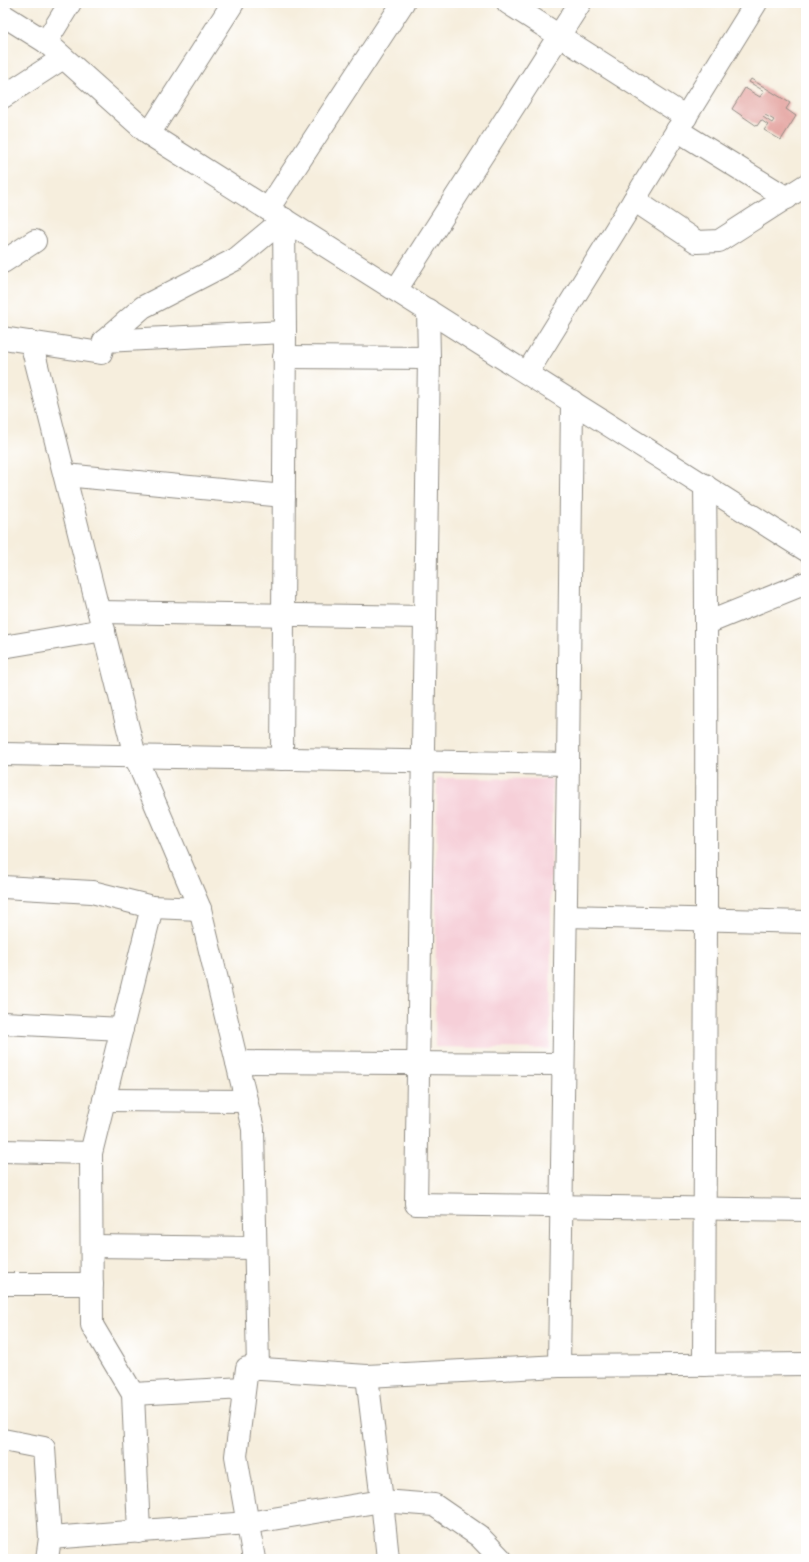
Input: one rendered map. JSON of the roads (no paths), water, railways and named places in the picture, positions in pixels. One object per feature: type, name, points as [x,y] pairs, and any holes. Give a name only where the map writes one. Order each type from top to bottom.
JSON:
[{"type":"street","points":[[46,42],[70,3]]},
{"type":"street","points":[[148,134],[232,3]]},
{"type":"street","points":[[3,338],[101,353],[104,340],[143,306],[236,259],[276,214],[403,3]]},
{"type":"street","points":[[508,3],[559,36],[787,198]]},
{"type":"street","points":[[396,290],[580,3]]},
{"type":"street","points":[[526,372],[756,3]]},
{"type":"street","points":[[3,15],[46,42],[148,134],[806,550]]},
{"type":"street","points":[[3,97],[63,58]]},
{"type":"street","points":[[634,200],[697,242],[719,241],[806,185]]},
{"type":"street","points":[[276,214],[285,332],[282,759]]},
{"type":"street","points":[[3,262],[35,241]]},
{"type":"street","points":[[428,310],[429,358],[416,1204],[806,1210]]},
{"type":"street","points":[[104,340],[285,332]]},
{"type":"street","points":[[31,342],[135,756],[200,908],[253,1129],[258,1369]]},
{"type":"street","points":[[284,357],[429,358]]},
{"type":"street","points":[[559,1366],[572,401]]},
{"type":"street","points":[[65,475],[284,496]]},
{"type":"street","points":[[704,1365],[707,1208],[707,623],[705,485]]},
{"type":"street","points":[[707,623],[806,583]]},
{"type":"street","points":[[3,647],[102,621],[283,615],[425,617]]},
{"type":"street","points":[[3,754],[568,764]]},
{"type":"street","points":[[3,887],[92,892],[152,907],[200,908]]},
{"type":"street","points":[[139,1532],[133,1394],[92,1325],[91,1153],[152,907]]},
{"type":"street","points":[[566,916],[806,922]]},
{"type":"street","points":[[3,1023],[122,1029]]},
{"type":"street","points":[[237,1062],[563,1064]]},
{"type":"street","points":[[104,1100],[246,1102]]},
{"type":"street","points":[[3,1151],[91,1153]]},
{"type":"street","points":[[92,1246],[255,1248]]},
{"type":"street","points":[[3,1284],[92,1284]]},
{"type":"street","points":[[254,1559],[236,1456],[247,1368],[367,1376],[559,1366],[806,1364]]},
{"type":"street","points":[[367,1376],[388,1559]]},
{"type":"street","points":[[133,1394],[244,1388]]},
{"type":"street","points":[[3,1440],[44,1448],[50,1538],[47,1559]]},
{"type":"street","points":[[50,1538],[248,1523],[382,1501],[434,1505],[479,1536],[501,1559]]}]
